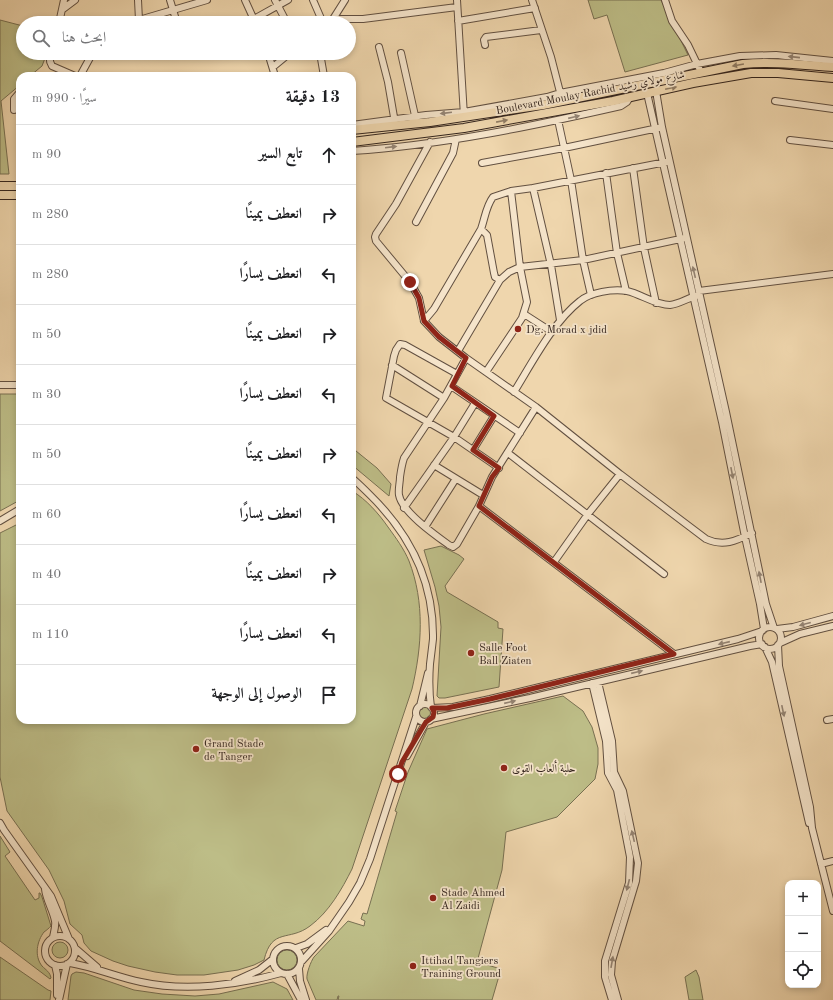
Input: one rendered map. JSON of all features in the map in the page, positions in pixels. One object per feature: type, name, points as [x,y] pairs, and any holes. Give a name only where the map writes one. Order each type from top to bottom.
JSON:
[{"type":"main road","name":"Boulevard Moulay Rachid شارع مولاي رشيد","points":[[356,129],[416,120],[464,115],[760,62],[833,67]]},
{"type":"main road","name":"Boulevard Moulay Rachid شارع مولاي رشيد","points":[[356,142],[464,128],[630,97],[708,80],[751,73],[778,73],[833,78]]},
{"type":"main road","points":[[0,186],[16,186]]},
{"type":"main road","points":[[0,196],[16,195]]},
{"type":"street","points":[[61,16],[64,0]]},
{"type":"street","points":[[63,9],[75,0]]},
{"type":"street","points":[[138,0],[138,16]]},
{"type":"street","points":[[170,0],[175,16]]},
{"type":"street","points":[[154,16],[196,2],[207,0]]},
{"type":"street","points":[[245,0],[253,16]]},
{"type":"street","points":[[261,16],[276,3],[288,0]]},
{"type":"street","points":[[313,0],[320,16]]},
{"type":"street","points":[[334,16],[345,0]]},
{"type":"street","points":[[457,0],[464,115]]},
{"type":"street","points":[[532,0],[551,57],[562,97],[697,64],[740,56],[776,55],[833,61]]},
{"type":"street","points":[[665,0],[672,21],[688,45],[701,72]]},
{"type":"street","points":[[276,3],[282,16]]},
{"type":"street","points":[[356,19],[457,7]]},
{"type":"street","points":[[458,21],[535,8]]},
{"type":"street","points":[[485,45],[484,40],[486,37],[541,30]]},
{"type":"street","points":[[356,125],[395,123],[388,82],[379,47]]},
{"type":"street","points":[[401,53],[416,120]]},
{"type":"street","points":[[50,60],[52,66],[66,72]]},
{"type":"street","points":[[82,72],[89,60]]},
{"type":"street","points":[[270,60],[274,72]]},
{"type":"street","points":[[273,67],[282,60]]},
{"type":"street","points":[[321,60],[323,72]]},
{"type":"street","points":[[652,92],[666,162],[752,533],[766,604],[781,637],[779,644],[779,666],[810,807],[812,828],[833,911]]},
{"type":"street","points":[[14,110],[14,99],[16,97]]},
{"type":"street","points":[[356,151],[456,139],[558,120],[621,106],[627,102],[630,97]]},
{"type":"street","points":[[775,102],[833,109]]},
{"type":"street","points":[[558,120],[571,180],[583,260],[591,295]]},
{"type":"street","points":[[482,163],[659,128]]},
{"type":"street","points":[[416,222],[453,153],[456,139]]},
{"type":"street","points":[[790,140],[833,145]]},
{"type":"street","points":[[430,142],[396,204],[375,237],[376,241],[413,288],[419,298],[424,321],[439,337],[466,358],[536,407],[706,540],[717,543],[728,543],[752,533]]},
{"type":"street","points":[[424,321],[434,308],[481,229],[487,208],[493,196],[511,191],[666,162]]},
{"type":"street","points":[[633,168],[644,248],[656,302]]},
{"type":"street","points":[[606,173],[618,253],[626,291]]},
{"type":"street","points":[[533,188],[551,264],[560,320]]},
{"type":"street","points":[[486,372],[524,314],[527,302],[520,268],[511,191]]},
{"type":"street","points":[[481,229],[486,235],[495,276],[500,280]]},
{"type":"street","points":[[458,351],[500,280],[509,272],[520,268],[583,260],[644,248],[684,238]]},
{"type":"street","points":[[514,392],[560,320],[580,301],[591,295],[610,291],[626,291],[656,302],[672,304],[697,294],[833,274]]},
{"type":"street","points":[[697,294],[720,415],[760,604],[763,630],[760,636],[772,662],[805,807],[812,828]]},
{"type":"street","points":[[524,314],[552,332]]},
{"type":"street","points":[[457,374],[405,345],[400,344],[396,350],[392,365],[386,398],[454,437],[499,468]]},
{"type":"street","points":[[466,358],[452,386],[402,463],[399,495],[404,508],[425,527],[449,545],[455,547],[479,506],[483,495],[536,407]]},
{"type":"street","points":[[392,365],[444,398]]},
{"type":"street","points":[[0,385],[16,385]]},
{"type":"street","points":[[452,386],[520,433]]},
{"type":"street","points":[[404,508],[454,437],[475,403]]},
{"type":"street","points":[[473,450],[494,416]]},
{"type":"street","points":[[508,453],[664,574]]},
{"type":"street","points":[[434,465],[456,480],[483,495]]},
{"type":"street","points":[[554,562],[588,514],[620,474]]},
{"type":"street","points":[[425,527],[456,480]]},
{"type":"street","points":[[306,1000],[300,981],[299,969],[302,961],[322,940],[349,902],[360,883],[370,859],[402,762],[416,717],[416,712],[420,706],[430,666],[433,640],[427,590],[421,569],[403,534],[390,517],[356,482]]},
{"type":"street","points":[[356,486],[366,491]]},
{"type":"street","points":[[479,506],[674,654]]},
{"type":"street","points":[[0,521],[16,511]]},
{"type":"street","points":[[420,706],[427,704],[431,707],[447,708],[490,699],[738,639],[769,627],[792,627],[833,616]]},
{"type":"street","points":[[416,717],[419,720],[429,721],[750,646],[764,646],[772,648],[794,635],[833,626]]},
{"type":"street","points":[[402,762],[434,714],[431,707],[430,666]]},
{"type":"street","points":[[595,683],[606,741],[608,771],[617,790],[630,857],[629,883],[605,966],[605,977],[612,1000]]},
{"type":"street","points":[[595,683],[612,741],[614,772],[623,791],[638,863],[636,881],[612,961],[611,975],[618,1000]]},
{"type":"street","points":[[0,823],[54,900],[69,939]]},
{"type":"street","points":[[820,864],[833,861]]},
{"type":"street","points":[[46,888],[55,928],[53,938],[48,943],[45,950],[49,961],[55,965],[61,966],[69,964],[102,970],[142,982],[168,986],[195,987],[254,980],[293,973],[299,969]]},
{"type":"street","points":[[296,948],[307,944],[331,927]]},
{"type":"street","points":[[53,938],[63,936],[69,939],[75,948],[85,958],[102,970]]},
{"type":"street","points":[[301,1000],[284,974],[275,967],[273,959],[275,952],[283,946],[291,946],[296,948],[301,954],[302,961]]},
{"type":"street","points":[[58,1000],[69,964],[75,954],[75,948]]},
{"type":"street","points":[[234,982],[260,970],[273,959]]},
{"type":"street","points":[[55,965],[57,974],[58,1000]]},
{"type":"green space","points":[[588,0],[661,0],[688,55],[625,72],[607,15],[594,19]]},
{"type":"green space","points":[[0,20],[16,24],[16,60],[44,60],[42,66],[35,72],[16,72],[16,88],[1,101],[9,174],[0,174]]},
{"type":"green space","points":[[0,394],[16,394],[16,502],[0,511]]},
{"type":"green space","points":[[356,451],[377,468],[391,484],[389,496],[356,468]]},
{"type":"green space","name":"Grand Stade de Tanger","points":[[356,494],[367,502],[397,539],[409,561],[418,592],[420,608],[420,641],[412,689],[352,869],[344,884],[329,907],[317,920],[302,931],[277,939],[267,950],[264,960],[238,970],[204,975],[177,975],[155,972],[128,966],[91,951],[84,943],[82,935],[70,924],[64,901],[49,870],[7,811],[0,777],[0,533],[16,525],[16,724],[356,724]]},
{"type":"green space","name":"Salle Foot Ball Ziaten","points":[[441,546],[464,559],[445,586],[447,592],[498,622],[498,628],[503,629],[499,687],[445,698],[439,698],[437,696],[441,627],[435,587],[424,550]]},
{"type":"green space","points":[[563,696],[583,711],[592,727],[598,748],[598,764],[595,779],[557,817],[506,832],[502,870],[477,962],[501,969],[492,1000],[338,1000],[338,996],[337,1000],[316,1000],[307,979],[310,964],[314,957],[348,921],[364,926],[365,921],[361,919],[363,913],[367,914],[397,812],[395,811],[408,772],[427,729]]},
{"type":"green space","points":[[425,706],[430,708],[432,713],[430,718],[425,720],[420,718],[418,713],[420,708]]},
{"type":"green space","points":[[0,836],[10,852],[5,856],[35,900],[39,898],[39,893],[42,897],[51,926],[44,932],[38,944],[37,953],[42,966],[50,974],[50,979],[0,941]]},
{"type":"green space","points":[[60,942],[66,944],[68,950],[66,956],[60,958],[54,956],[52,950],[54,944]]},
{"type":"green space","points":[[287,950],[294,953],[297,960],[294,967],[287,970],[280,967],[277,960],[280,953]]},
{"type":"green space","points":[[0,957],[51,991],[50,1000],[0,1000]]},
{"type":"green space","points":[[696,970],[699,977],[703,1000],[689,1000],[685,977]]},
{"type":"green space","points":[[76,972],[84,973],[134,990],[162,994],[195,996],[219,994],[273,982],[287,989],[293,1000],[68,1000],[71,976]]},
{"type":"place","name":"Dg. Morad x jdid","points":[[518,329]]},
{"type":"place","name":"Salle Foot Ball Ziaten","points":[[471,653]]},
{"type":"place","name":"Grand Stade de Tanger","points":[[196,749]]},
{"type":"place","name":"حلبة ألعاب القوى","points":[[504,768]]},
{"type":"place","name":"Stade Ahmed Al Zaidi","points":[[433,898]]},
{"type":"place","name":"Ittihad Tangiers Training Ground","points":[[413,966]]},
{"type":"route","points":[[398,774],[402,762],[408,755],[413,743],[426,722],[433,717],[434,712],[432,708],[447,708],[490,699],[674,654],[479,506],[492,477],[499,468],[473,450],[494,416],[452,386],[466,358],[439,337],[424,321],[419,298],[410,282]]}]
